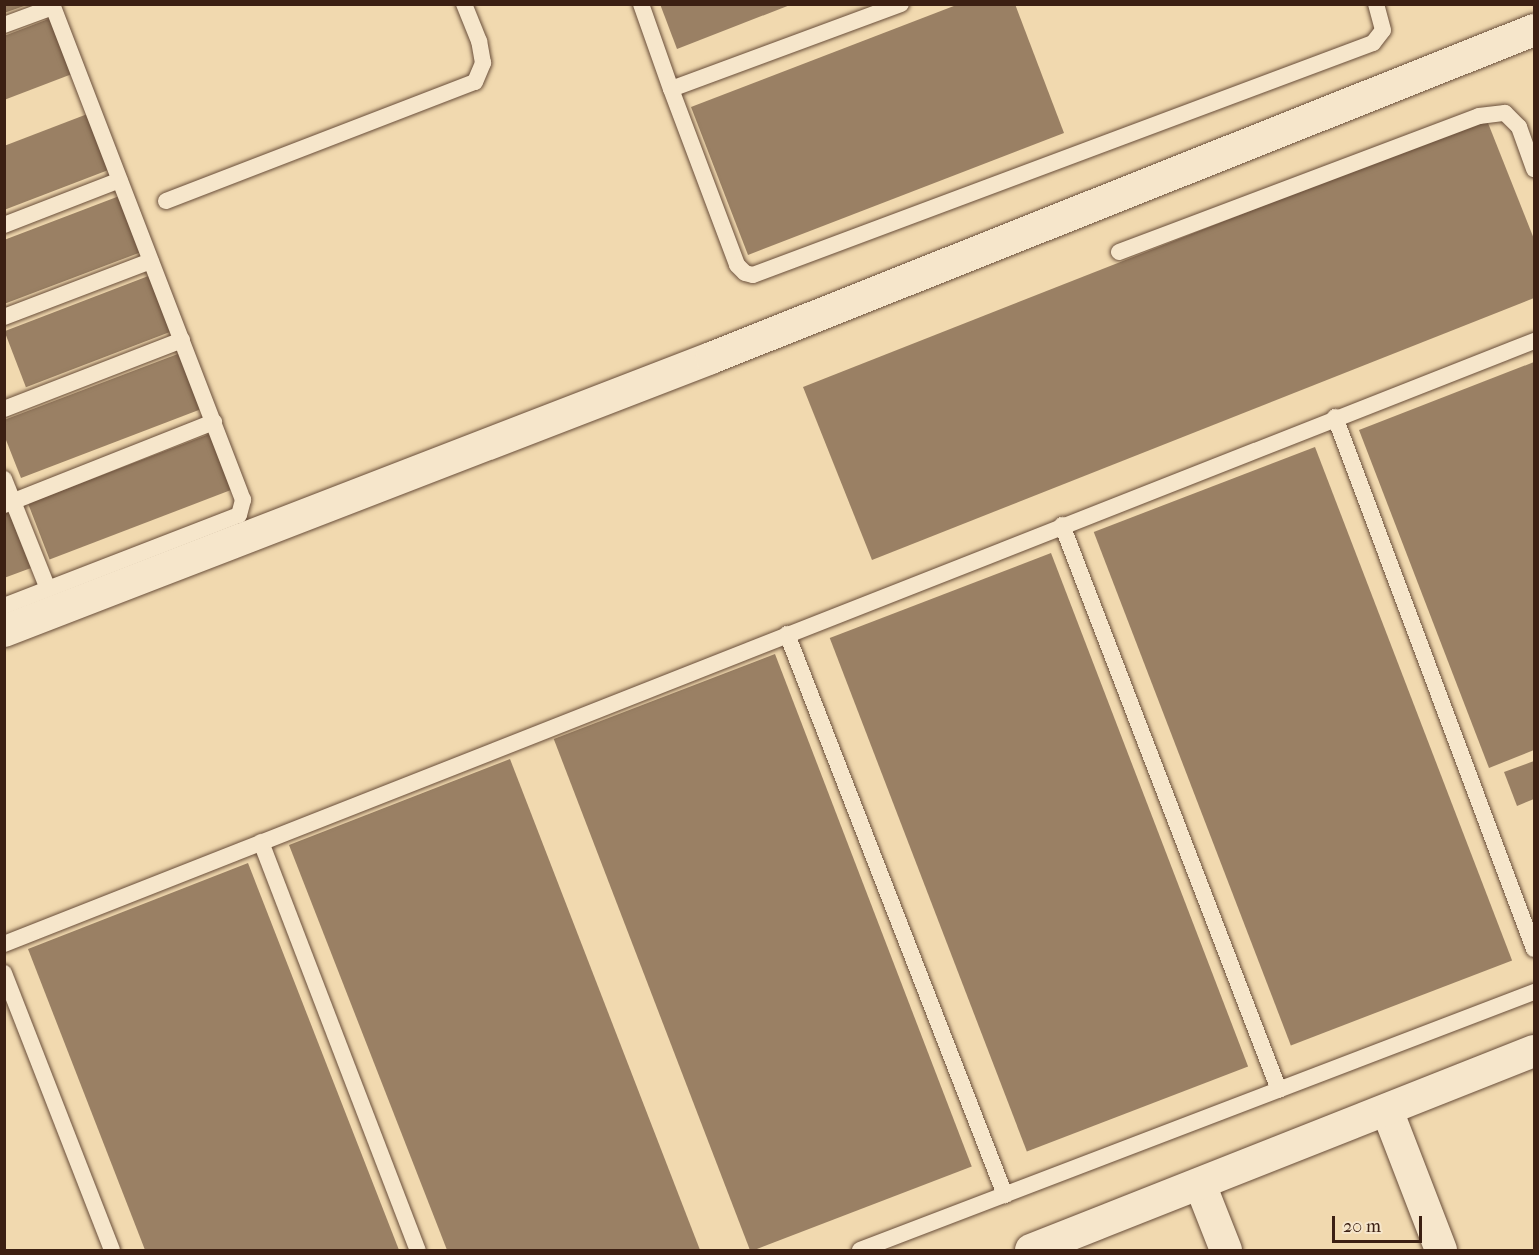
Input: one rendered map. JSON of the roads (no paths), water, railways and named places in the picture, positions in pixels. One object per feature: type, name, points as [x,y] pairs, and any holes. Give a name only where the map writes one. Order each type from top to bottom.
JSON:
[{"type":"street","points":[[4,631],[711,358],[1534,30]]},
{"type":"street","points":[[1031,1251],[1534,1051]]},
{"type":"street","points":[[1387,1110],[1441,1251]]},
{"type":"street","points":[[1200,1184],[1226,1251]]},
{"type":"lane","points":[[165,201],[475,82],[483,63],[479,41],[464,4]]},
{"type":"lane","points":[[640,4],[737,265],[753,275],[1373,43],[1383,30],[1377,4]]},
{"type":"lane","points":[[671,88],[901,4]]},
{"type":"lane","points":[[4,25],[52,6],[243,500],[239,515],[4,606]]},
{"type":"lane","points":[[1119,252],[1479,116],[1505,113],[1519,127],[1534,169]]},
{"type":"lane","points":[[4,225],[120,180]]},
{"type":"lane","points":[[4,317],[151,261]]},
{"type":"lane","points":[[4,409],[182,340]]},
{"type":"lane","points":[[4,944],[1335,417],[1534,341]]},
{"type":"lane","points":[[1335,417],[1534,950]]},
{"type":"lane","points":[[9,503],[214,422]]},
{"type":"lane","points":[[4,479],[9,503],[48,589]]},
{"type":"lane","points":[[1062,525],[1279,1090]]},
{"type":"lane","points":[[788,634],[1005,1195]]},
{"type":"lane","points":[[261,842],[418,1251]]},
{"type":"lane","points":[[4,973],[112,1251]]},
{"type":"lane","points":[[860,1251],[1534,992]]}]
